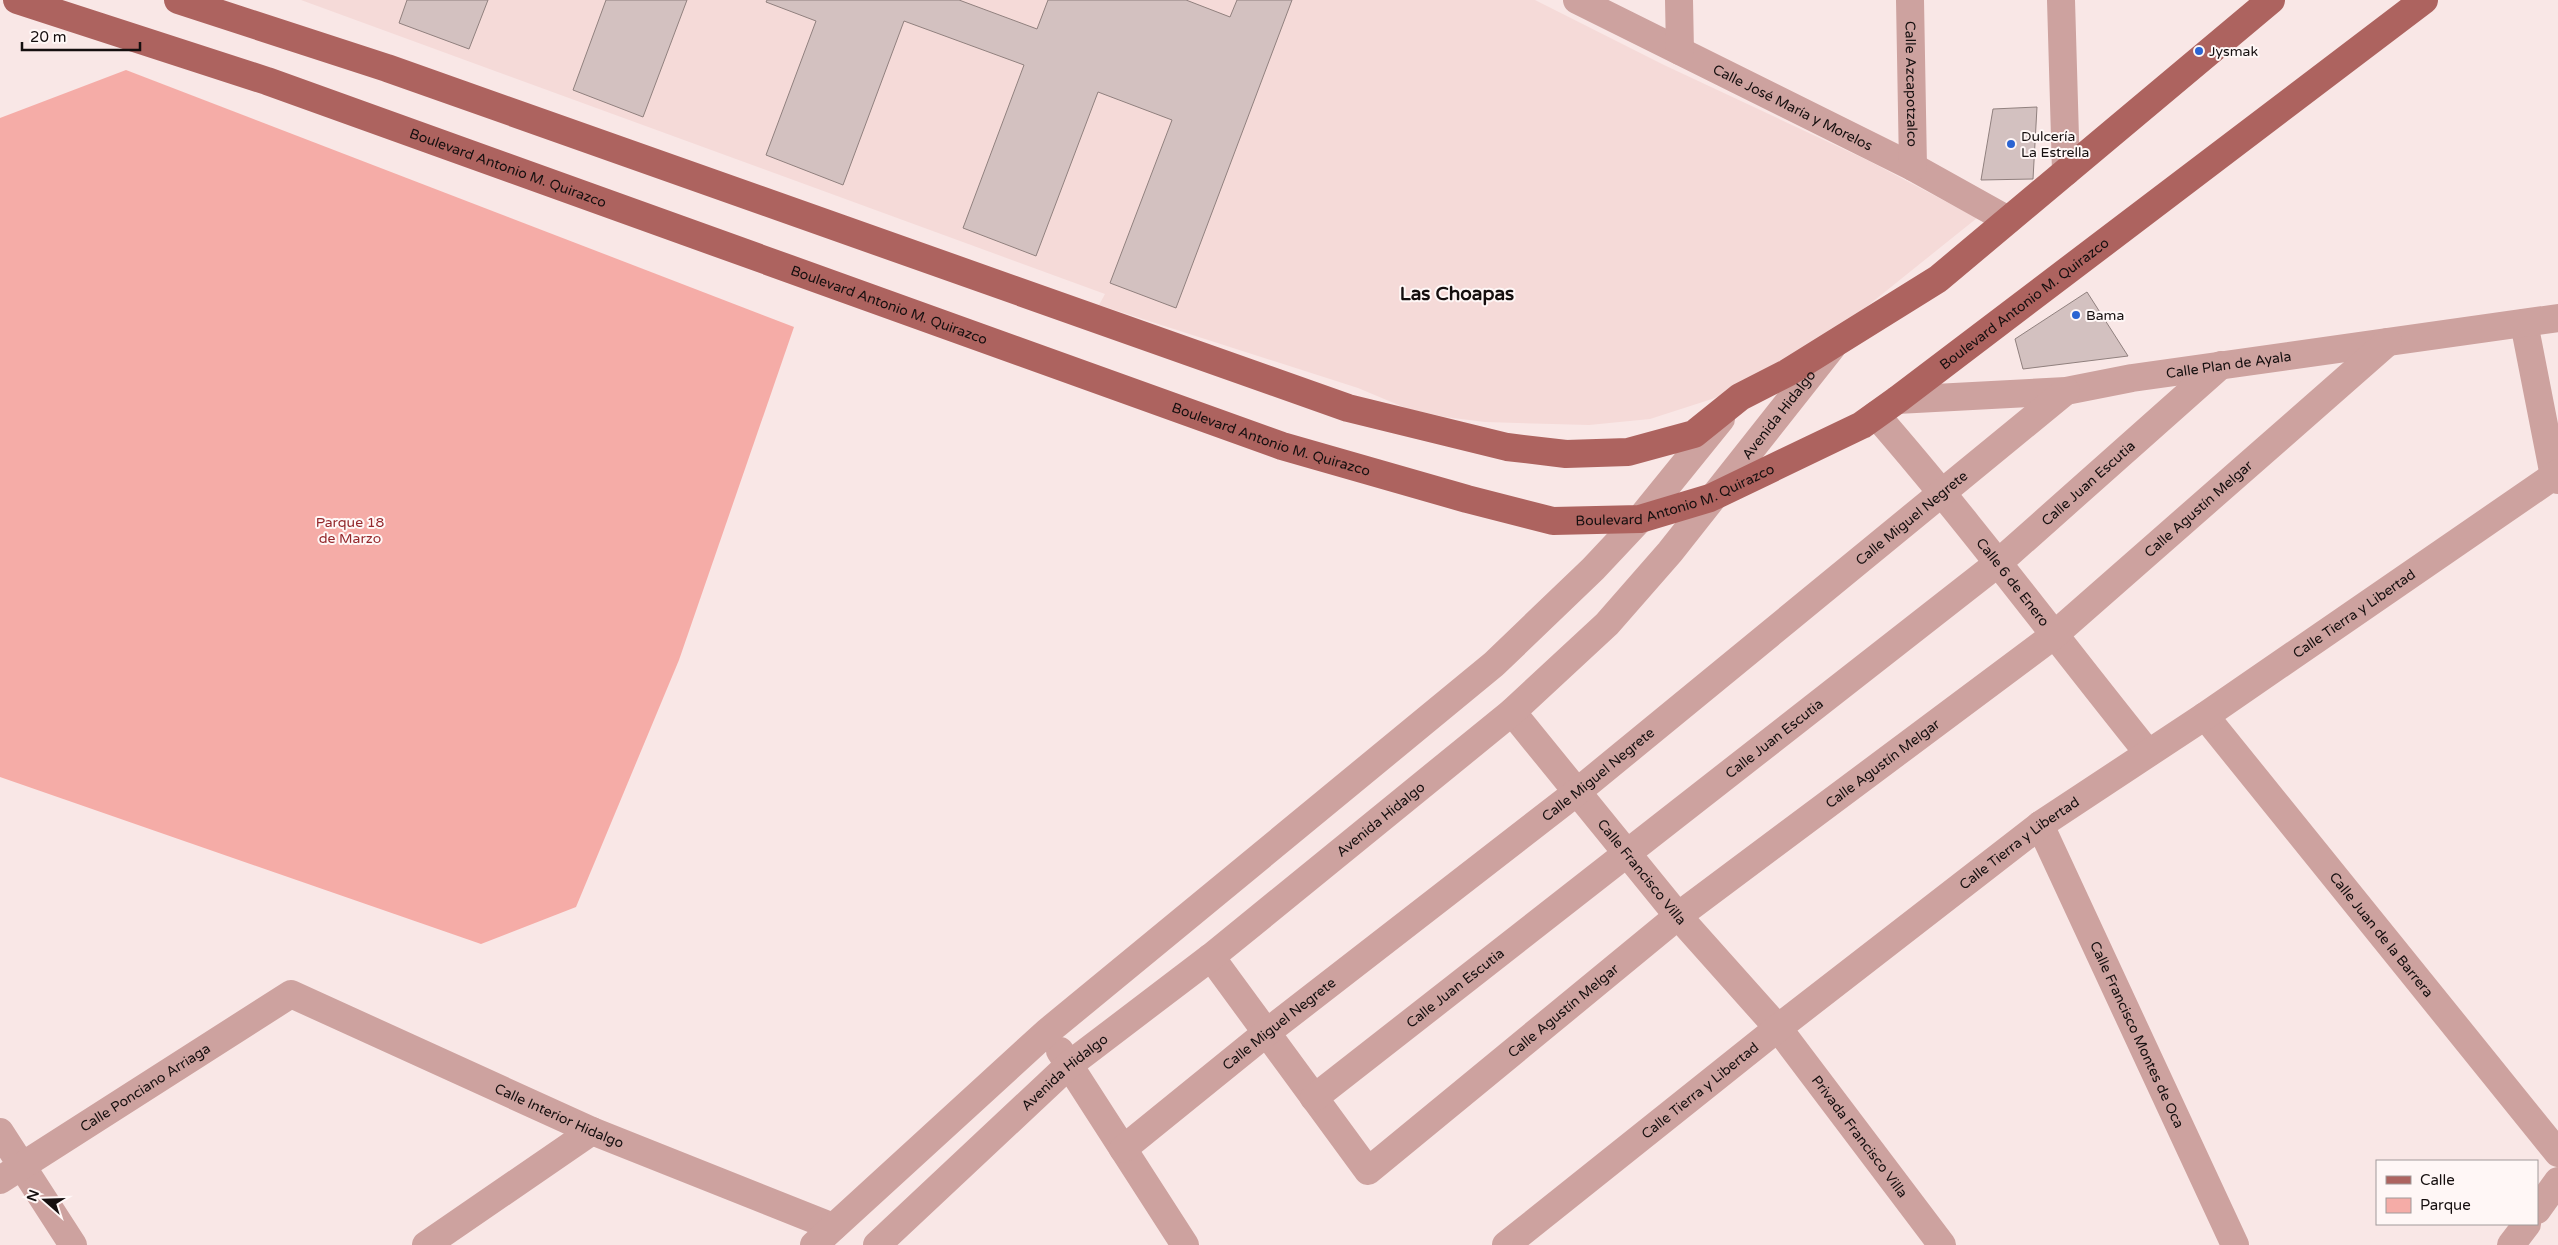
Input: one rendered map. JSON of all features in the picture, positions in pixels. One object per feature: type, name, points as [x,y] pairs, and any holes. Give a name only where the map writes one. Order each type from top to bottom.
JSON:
[{"type":"main road","name":"Boulevard Antonio M. Quirazco","points":[[17,0],[267,81],[1282,446],[1467,499],[1552,521],[1640,519],[1710,498],[1862,425],[1887,408],[2424,0]]},
{"type":"main road","points":[[178,0],[396,72],[1348,408],[1507,447],[1566,454],[1628,452],[1694,434],[1740,397],[1786,373],[1938,279],[2271,0]]},
{"type":"street","name":"Calle José María y Morelos","points":[[1576,0],[1913,167],[2008,220]]},
{"type":"street","points":[[1679,0],[1680,51]]},
{"type":"street","name":"Calle Azcapotzalco","points":[[1910,0],[1913,167]]},
{"type":"street","points":[[2061,0],[2066,172]]},
{"type":"street","name":"Calle Plan de Ayala","points":[[1887,408],[2066,391],[2132,378],[2558,318]]},
{"type":"street","points":[[2524,323],[2557,476]]},
{"type":"street","name":"Calle Agustín Melgar","points":[[1314,1098],[1368,1171],[1678,916],[2053,636],[2388,342]]},
{"type":"street","name":"Avenida Hidalgo","points":[[877,1245],[1069,1065],[1211,957],[1512,712],[1608,624],[1670,552],[1710,498],[1834,344]]},
{"type":"street","name":"Calle Juan Escutia","points":[[1314,1098],[1997,564],[2221,365]]},
{"type":"street","name":"Calle Miguel Negrete","points":[[1124,1150],[1266,1033],[1577,792],[2066,391]]},
{"type":"street","points":[[823,1236],[1048,1032],[1494,664],[1593,569],[1640,519],[1740,397]]},
{"type":"street","name":"Calle 6 de Enero","points":[[1887,408],[1943,492],[1997,564],[2148,753]]},
{"type":"street","name":"Calle Tierra y Libertad","points":[[1506,1245],[1778,1028],[2040,824],[2205,716],[2557,476]]},
{"type":"street","name":"Calle Francisco Villa","points":[[1512,712],[1678,916],[1778,1028]]},
{"type":"street","name":"Calle Juan de la Barrera","points":[[2205,716],[2558,1153]]},
{"type":"street","name":"Calle Francisco Montes de Oca","points":[[2040,824],[2235,1245]]},
{"type":"street","points":[[1211,957],[1314,1098]]},
{"type":"street","name":"Calle Interior Hidalgo","points":[[291,994],[823,1236]]},
{"type":"street","name":"Calle Ponciano Arriaga","points":[[11,1173],[291,994]]},
{"type":"street","name":"Privada Francisco Villa","points":[[1778,1028],[1942,1245]]},
{"type":"street","points":[[1048,1032],[1185,1245]]},
{"type":"street","points":[[426,1245],[592,1131]]},
{"type":"street","points":[[0,1132],[11,1173],[73,1245]]},
{"type":"street","points":[[2538,1209],[2558,1181]]},
{"type":"street","points":[[2511,1245],[2526,1225]]},
{"type":"shaded area","points":[[301,0],[1535,0],[1664,65],[1869,161],[1977,218],[1825,340],[1768,376],[1712,399],[1650,419],[1589,425],[1485,422],[1445,417],[1408,409],[1358,388],[1099,305],[1105,294]]},
{"type":"green space","name":"Parque 18 de Marzo","points":[[126,70],[794,327],[679,660],[576,907],[481,944],[0,777],[0,118]]},
{"type":"building","points":[[407,0],[488,0],[469,49],[399,23]]},
{"type":"building","points":[[606,0],[687,0],[643,117],[573,90]]},
{"type":"building","points":[[767,0],[959,0],[1037,29],[1048,0],[1186,0],[1230,17],[1237,0],[1292,0],[1176,308],[1110,283],[1172,120],[1098,92],[1036,256],[963,228],[1024,65],[904,21],[843,185],[766,155],[816,21],[766,2]]},
{"type":"building","name":"Dulcería La Estrella","points":[[2037,107],[2033,179],[1981,180],[1993,109]]},
{"type":"building","name":"Bama","points":[[2087,292],[2128,356],[2023,369],[2015,339]]},
{"type":"place","name":"Jysmak","points":[[2199,51]]},
{"type":"place","name":"Dulcería La Estrella","points":[[2011,144]]},
{"type":"place","name":"Bama","points":[[2076,315]]},
{"type":"district","name":"Las Choapas","points":[[1457,293]]}]
